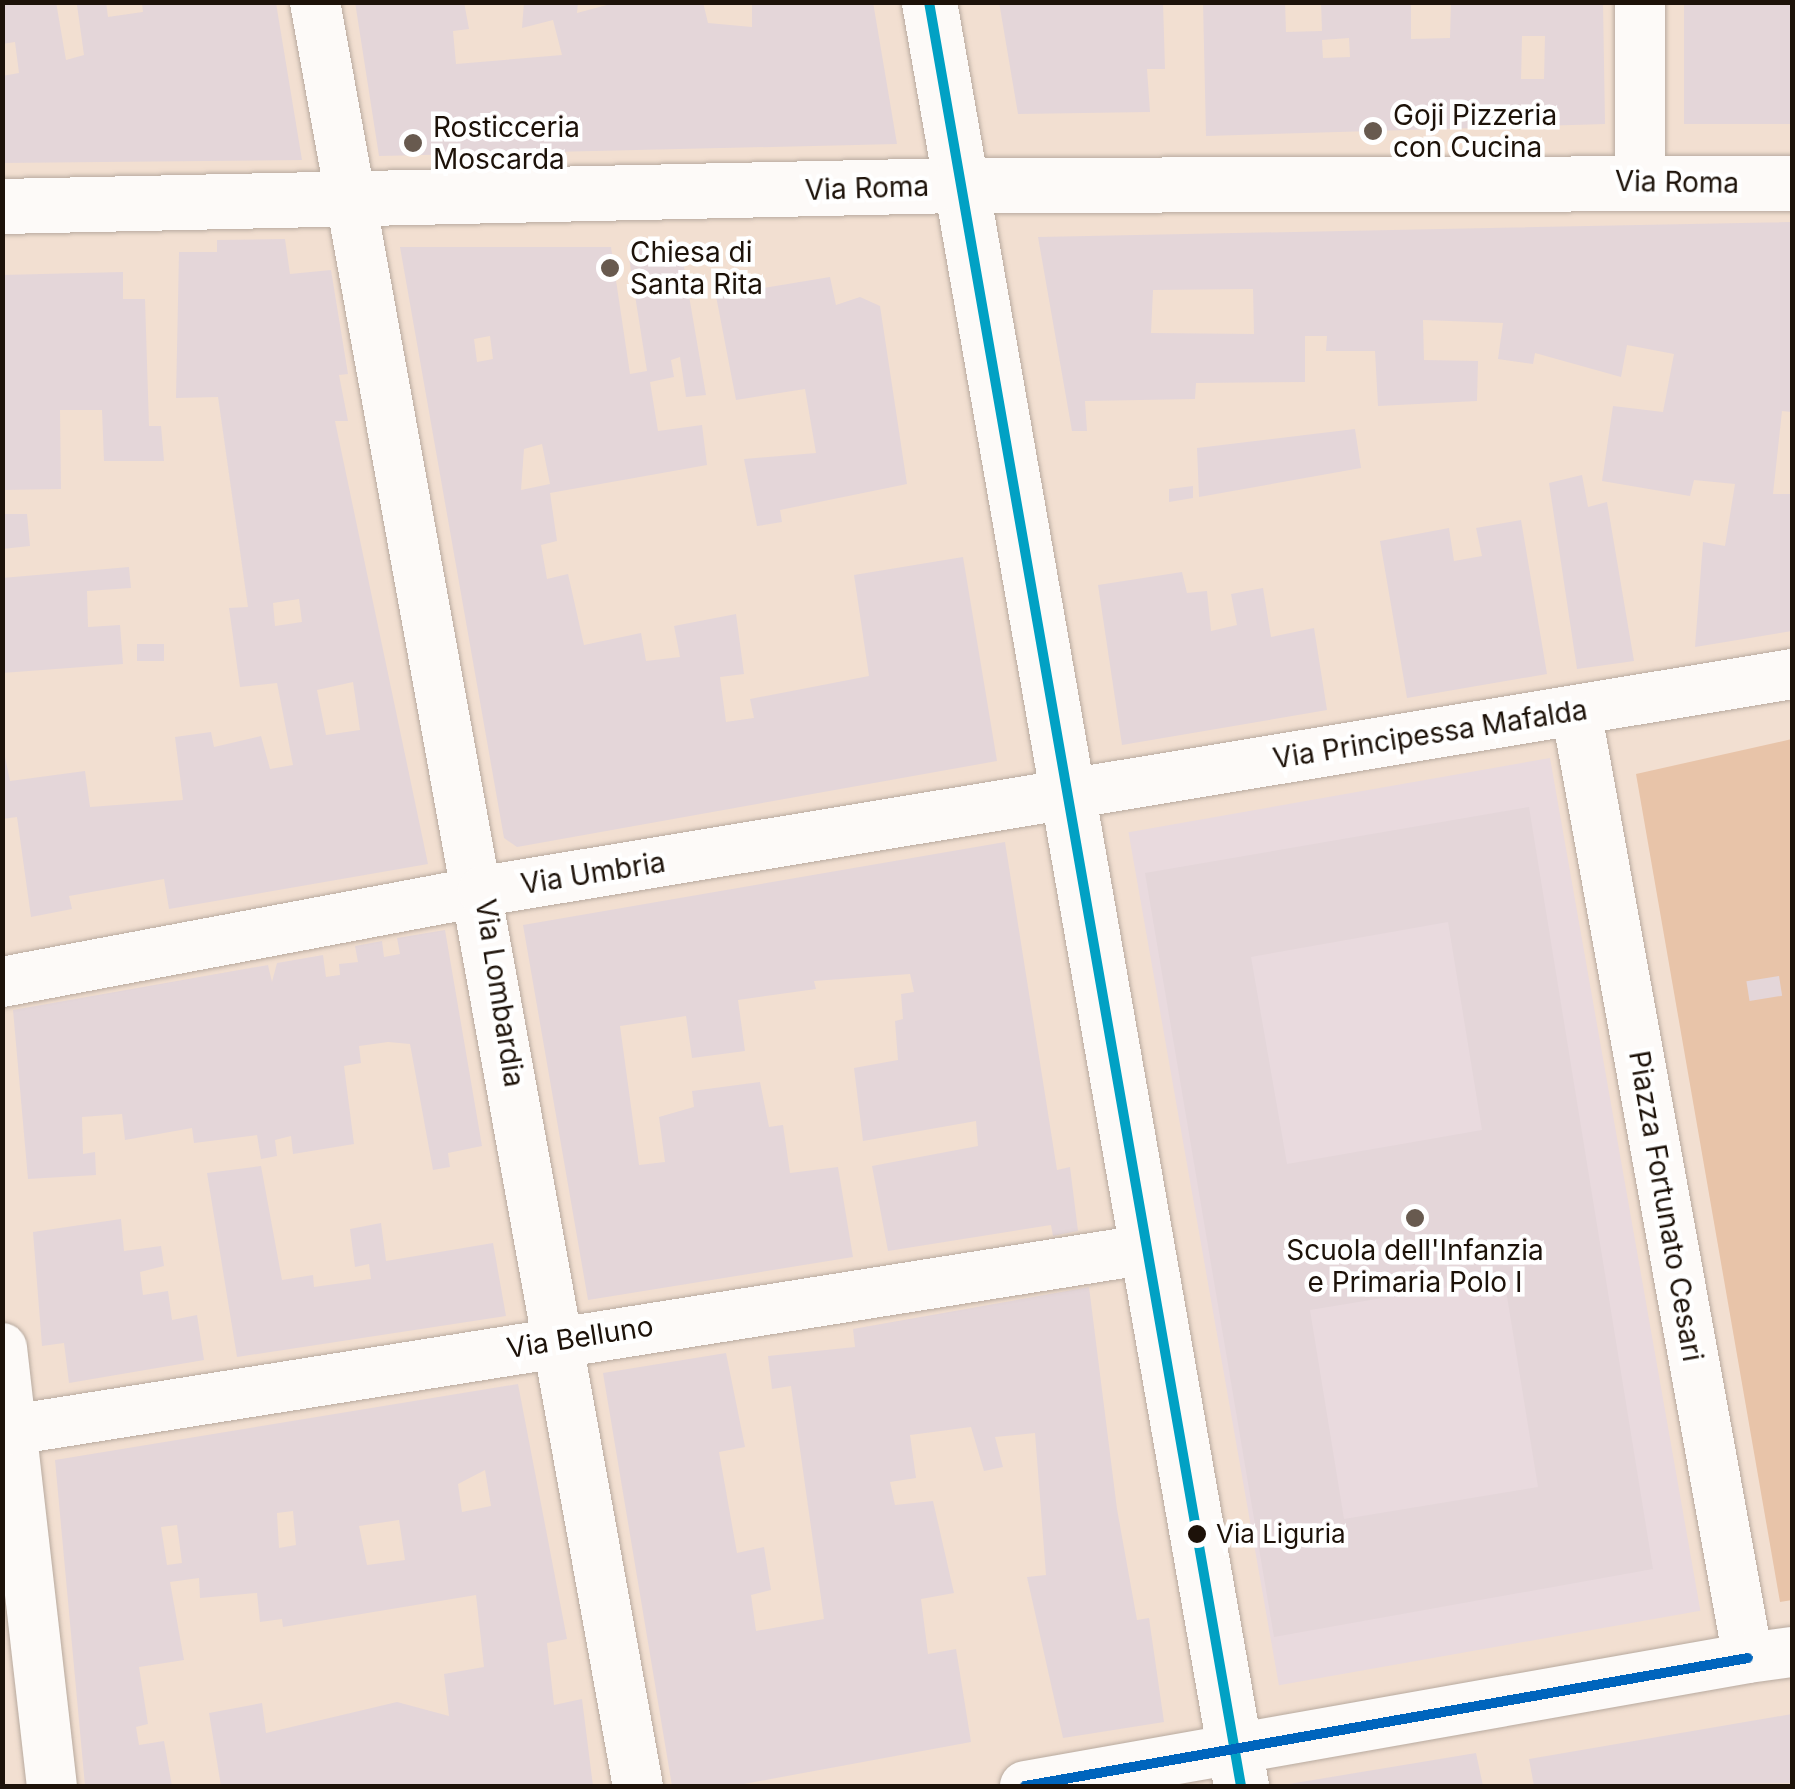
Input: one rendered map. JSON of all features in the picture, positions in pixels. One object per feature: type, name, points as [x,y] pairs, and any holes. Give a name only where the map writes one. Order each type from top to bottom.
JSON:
[{"type":"main road","points":[[929,2],[1238,1768]]},
{"type":"main road","name":"Via Roma","points":[[2,206],[352,202],[959,185],[1640,180],[1792,184]]},
{"type":"street","name":"Via Lombardia","points":[[315,2],[483,891],[556,1340],[638,1786]]},
{"type":"street","points":[[1640,2],[1640,180]]},
{"type":"street","name":"Via Principessa Mafalda","points":[[1067,795],[1792,674]]},
{"type":"street","name":"Piazza Fortunato Cesari","points":[[1576,710],[1770,1655]]},
{"type":"street","name":"Via Umbria","points":[[2,982],[483,891],[1067,795]]},
{"type":"street","name":"Via Belluno","points":[[12,1430],[556,1340],[1149,1250]]},
{"type":"street","points":[[2,1348],[52,1786]]},
{"type":"street","points":[[1025,1786],[1238,1768],[1770,1655]]},
{"type":"shaded area","points":[[1792,739],[1792,1600],[1780,1602],[1636,774]]},
{"type":"shaded area","name":"Scuola dell'Infanzia e Primaria Polo I","points":[[1550,758],[1700,1611],[1279,1685],[1129,832]]},
{"type":"building","points":[[2,2],[56,2],[66,60],[84,55],[77,5],[106,2],[108,17],[143,12],[142,3],[276,3],[302,160],[2,163],[2,76],[19,73],[15,42],[2,44]]},
{"type":"building","points":[[355,2],[464,2],[469,29],[453,31],[456,64],[562,55],[553,20],[522,28],[524,2],[578,2],[577,13],[618,2],[703,2],[708,23],[752,27],[752,2],[873,2],[897,144],[379,156]]},
{"type":"building","points":[[999,2],[1163,2],[1165,69],[1147,69],[1150,112],[1018,114]]},
{"type":"building","points":[[1203,2],[1285,2],[1286,32],[1322,31],[1321,2],[1411,2],[1411,39],[1450,38],[1451,2],[1603,2],[1605,124],[1206,136]],"holes":[[[1522,36],[1545,36],[1544,79],[1521,79]],[[1349,38],[1350,57],[1323,58],[1322,40]]]},
{"type":"building","points":[[1684,2],[1791,2],[1791,124],[1684,124]]},
{"type":"building","points":[[1792,222],[1792,412],[1782,411],[1773,494],[1792,494],[1792,631],[1695,647],[1703,542],[1725,546],[1735,484],[1694,480],[1690,496],[1602,481],[1613,406],[1663,412],[1674,354],[1627,345],[1621,377],[1535,353],[1533,364],[1498,359],[1503,323],[1423,320],[1424,360],[1478,361],[1477,401],[1378,406],[1375,351],[1326,351],[1327,336],[1305,336],[1305,382],[1196,383],[1195,399],[1085,401],[1087,431],[1072,431],[1038,237]],"holes":[[[1253,289],[1254,334],[1151,333],[1153,290]]]},
{"type":"building","points":[[285,239],[290,274],[331,270],[348,374],[339,375],[348,421],[335,421],[428,864],[169,909],[164,879],[69,896],[72,909],[31,917],[17,817],[2,819],[2,742],[10,781],[85,771],[90,807],[183,800],[175,737],[211,732],[214,747],[261,736],[270,769],[293,765],[277,683],[240,687],[229,608],[248,607],[218,397],[176,398],[179,252],[217,252],[217,240]],"holes":[[[299,599],[302,622],[275,626],[273,603]],[[353,682],[360,730],[326,735],[317,690]]]},
{"type":"building","points":[[680,243],[706,395],[686,397],[680,357],[671,360],[674,377],[650,382],[658,431],[702,425],[707,465],[550,493],[557,541],[541,545],[547,579],[568,574],[584,645],[641,633],[646,661],[680,657],[674,626],[736,614],[744,674],[720,677],[726,722],[754,718],[750,699],[869,676],[854,575],[963,557],[997,761],[517,847],[504,838],[400,247],[611,247],[630,374],[647,371],[627,245]],"holes":[[[490,336],[493,359],[477,362],[474,339]],[[542,444],[550,484],[521,490],[524,449]]]},
{"type":"building","points":[[123,272],[123,299],[145,299],[149,426],[161,426],[164,461],[104,461],[102,410],[60,410],[61,489],[2,490],[2,275]]},
{"type":"building","points":[[830,277],[836,305],[860,297],[880,306],[907,484],[780,510],[782,522],[757,526],[744,459],[816,453],[805,389],[736,400],[716,296]]},
{"type":"building","points":[[1355,429],[1361,468],[1199,497],[1197,448]]},
{"type":"building","points":[[1582,475],[1588,507],[1607,502],[1634,661],[1577,669],[1549,483]]},
{"type":"building","points":[[1193,486],[1193,498],[1169,502],[1169,489]]},
{"type":"building","points":[[2,514],[27,514],[30,546],[2,549]]},
{"type":"building","points":[[1521,520],[1547,674],[1407,698],[1380,541],[1449,528],[1454,561],[1482,556],[1476,528]]},
{"type":"building","points":[[129,567],[131,588],[87,591],[88,627],[120,625],[123,664],[2,673],[2,578]]},
{"type":"building","points":[[1182,572],[1187,593],[1207,591],[1211,631],[1237,625],[1231,594],[1263,588],[1271,637],[1314,628],[1327,710],[1122,745],[1098,585]]},
{"type":"building","points":[[137,644],[164,644],[164,661],[137,661]]},
{"type":"building","points":[[1529,807],[1653,1569],[1274,1637],[1145,873]],"holes":[[[1448,922],[1482,1130],[1287,1164],[1251,957]],[[1504,1278],[1538,1487],[1344,1519],[1310,1310]]]},
{"type":"building","points":[[1005,842],[1057,1170],[1070,1167],[1078,1231],[1053,1236],[1051,1225],[888,1251],[872,1166],[978,1146],[976,1121],[863,1141],[854,1068],[898,1060],[895,1021],[903,1019],[901,994],[914,992],[910,974],[814,981],[816,989],[738,1000],[745,1051],[692,1058],[686,1016],[620,1026],[639,1165],[665,1162],[659,1117],[694,1107],[692,1091],[760,1082],[769,1127],[783,1125],[790,1173],[838,1167],[853,1257],[588,1300],[523,925]]},
{"type":"building","points":[[445,930],[482,1146],[448,1153],[450,1167],[433,1170],[410,1044],[388,1042],[359,1046],[361,1063],[344,1066],[354,1144],[293,1154],[291,1136],[275,1140],[277,1156],[261,1159],[257,1135],[194,1143],[192,1128],[125,1140],[122,1114],[82,1117],[83,1154],[95,1152],[96,1175],[28,1179],[13,1010],[268,965],[272,982],[277,963],[323,955],[326,977],[340,975],[339,964],[358,962],[355,946],[382,941],[384,957],[400,954],[397,938]]},
{"type":"building","points":[[1779,976],[1782,996],[1750,1001],[1746,981]]},
{"type":"building","points":[[261,1166],[282,1280],[313,1275],[314,1287],[371,1279],[369,1264],[355,1267],[350,1229],[381,1223],[386,1261],[493,1243],[506,1316],[237,1357],[207,1173]]},
{"type":"building","points":[[121,1219],[124,1251],[161,1246],[164,1266],[140,1272],[143,1295],[168,1291],[172,1320],[197,1315],[204,1360],[69,1383],[64,1343],[42,1346],[33,1232]]},
{"type":"building","points":[[1089,1287],[1117,1509],[1137,1620],[1149,1618],[1164,1722],[1063,1738],[1027,1577],[1046,1575],[1035,1433],[995,1437],[1003,1467],[984,1471],[971,1427],[910,1435],[916,1478],[890,1482],[895,1505],[933,1501],[954,1593],[921,1599],[928,1654],[956,1649],[971,1742],[733,1786],[672,1786],[603,1373],[726,1353],[745,1447],[719,1452],[737,1553],[764,1547],[771,1590],[751,1595],[756,1631],[824,1619],[791,1386],[772,1389],[768,1356],[855,1347],[853,1329]]},
{"type":"building","points":[[518,1384],[567,1639],[547,1643],[554,1705],[582,1699],[593,1786],[221,1786],[209,1713],[262,1703],[266,1733],[397,1702],[449,1716],[444,1674],[484,1667],[476,1595],[283,1627],[282,1619],[260,1622],[257,1593],[200,1598],[199,1578],[170,1582],[184,1660],[139,1667],[148,1724],[136,1727],[139,1745],[164,1741],[172,1786],[85,1786],[55,1460]],"holes":[[[485,1470],[491,1506],[462,1512],[458,1484]],[[293,1511],[296,1545],[279,1548],[277,1513]],[[399,1520],[405,1560],[367,1565],[359,1526]],[[177,1525],[182,1563],[167,1565],[161,1527]]]},
{"type":"building","points":[[1792,1714],[1792,1783],[1534,1786],[1529,1759]]},
{"type":"building","points":[[1476,1753],[1483,1786],[1289,1784]]},
{"type":"transit line","points":[[929,2],[1241,1786]]},
{"type":"transit line","points":[[1025,1786],[1748,1658]]},
{"type":"place","name":"Goji Pizzeria con Cucina","points":[[1373,131]]},
{"type":"place","name":"Rosticceria Moscarda","points":[[413,143]]},
{"type":"place","name":"Chiesa di Santa Rita","points":[[610,268]]},
{"type":"place","name":"Scuola dell'Infanzia e Primaria Polo I","points":[[1415,1218]]},
{"type":"place","name":"Via Liguria","points":[[1197,1534]]}]
